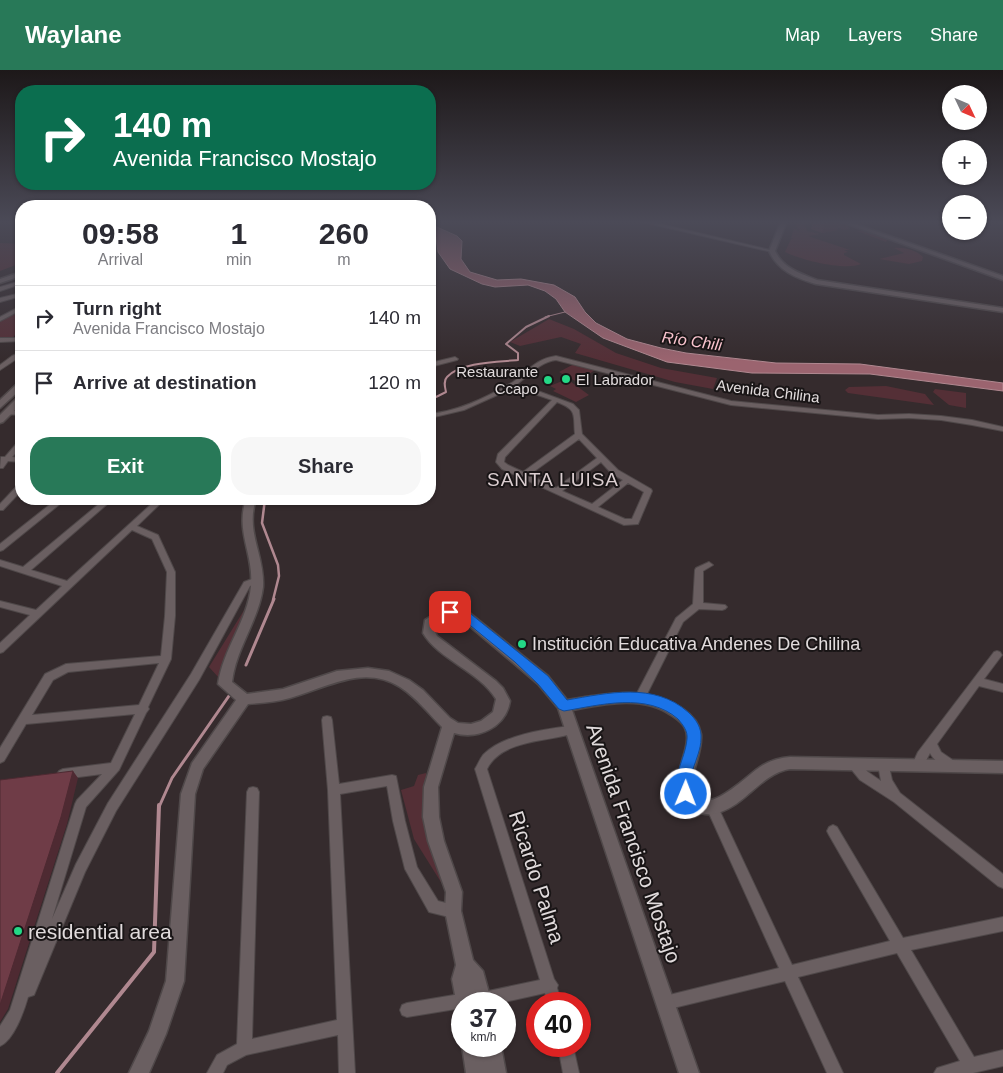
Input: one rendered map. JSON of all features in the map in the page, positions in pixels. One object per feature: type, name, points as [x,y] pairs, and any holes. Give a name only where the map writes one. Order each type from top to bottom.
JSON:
[{"type":"main road","points":[[784,268],[816,282],[1003,310]]},
{"type":"main road","points":[[0,280],[15,274]]},
{"type":"street","points":[[974,268],[1003,278]]},
{"type":"street","points":[[0,290],[15,285]]},
{"type":"street","points":[[0,290],[15,294]]},
{"type":"street","points":[[0,300],[15,296]]},
{"type":"street","points":[[0,319],[15,311]]},
{"type":"street","points":[[0,340],[15,340]]},
{"type":"street","points":[[0,368],[15,357]]},
{"type":"street","name":"Avenida Chilina","points":[[436,415],[447,414],[515,384],[538,363],[556,358],[730,403],[882,417],[895,415],[972,422],[1003,429]]},
{"type":"street","points":[[436,364],[455,359]]},
{"type":"street","points":[[485,398],[517,389],[527,389],[558,399],[576,410],[579,435],[601,460],[627,480],[648,491],[635,522],[624,522],[502,464],[499,459],[558,399]]},
{"type":"street","points":[[0,404],[15,390]]},
{"type":"street","points":[[2,415],[15,404]]},
{"type":"street","points":[[2,415],[15,414]]},
{"type":"street","points":[[524,475],[579,435]]},
{"type":"street","points":[[0,466],[3,459],[15,449]]},
{"type":"street","points":[[557,491],[601,460]]},
{"type":"street","points":[[593,507],[627,480]]},
{"type":"street","points":[[0,508],[15,493]]},
{"type":"street","points":[[0,548],[54,505]]},
{"type":"street","points":[[25,570],[102,505]]},
{"type":"street","points":[[0,649],[155,505]]},
{"type":"street","points":[[139,1073],[157,1034],[175,980],[188,794],[197,767],[234,692],[230,658],[254,599],[257,580],[254,554],[245,530],[248,505]]},
{"type":"street","points":[[16,1014],[81,804],[115,767],[166,659],[170,616],[171,572],[155,537],[131,527]]},
{"type":"street","points":[[0,563],[69,585]]},
{"type":"street","points":[[698,606],[699,570],[709,565]]},
{"type":"street","points":[[0,1039],[26,996],[80,868],[112,807],[195,677],[247,584],[257,580]]},
{"type":"street","points":[[0,604],[38,614]]},
{"type":"street","points":[[640,697],[679,620],[698,606],[722,607]]},
{"type":"street","name":"Avenida Francisco Mostajo","points":[[449,725],[462,730],[482,727],[498,715],[503,702],[502,697],[491,684],[433,639],[429,633],[430,623],[444,613],[463,614],[543,680],[564,706],[612,842],[689,1073]]},
{"type":"street","points":[[918,765],[919,759],[997,655]]},
{"type":"street","points":[[0,758],[49,677],[57,671],[66,668],[166,659]]},
{"type":"street","points":[[234,692],[270,698],[296,691],[332,676],[359,673],[380,674],[394,678],[415,690],[449,725],[431,787],[430,816],[436,841],[454,892],[453,911],[465,964],[477,977],[481,992]]},
{"type":"street","points":[[978,682],[1003,688]]},
{"type":"street","points":[[564,706],[604,699],[640,697],[659,701],[675,708],[691,723],[694,739],[682,781],[686,794],[692,803],[713,809],[835,1073]]},
{"type":"street","points":[[23,720],[144,709]]},
{"type":"street","points":[[327,720],[334,790],[347,1073]]},
{"type":"street","points":[[482,763],[504,748],[524,739],[542,734],[571,730]]},
{"type":"street","points":[[931,744],[937,755],[954,766]]},
{"type":"street","name":"Ricardo Palma","points":[[482,763],[483,779],[553,992]]},
{"type":"street","points":[[713,809],[762,773],[777,766],[853,764],[1003,767]]},
{"type":"street","points":[[853,764],[864,776],[898,798],[1003,882]]},
{"type":"street","points":[[884,765],[887,781],[898,798]]},
{"type":"street","points":[[48,776],[115,767]]},
{"type":"street","points":[[334,790],[392,780],[399,821],[411,869],[434,907],[453,911]]},
{"type":"street","points":[[244,1048],[253,792]]},
{"type":"street","points":[[833,831],[902,945],[971,1066]]},
{"type":"street","points":[[665,1003],[902,945],[1003,924]]},
{"type":"street","points":[[463,992],[460,979],[465,964]]},
{"type":"street","points":[[516,993],[551,984]]},
{"type":"street","points":[[407,1010],[451,1004]]},
{"type":"street","points":[[219,1067],[244,1048],[344,1026]]},
{"type":"street","points":[[474,1057],[476,1073]]},
{"type":"street","points":[[493,1057],[496,1073]]},
{"type":"street","points":[[567,1057],[571,1073]]},
{"type":"street","points":[[942,1073],[1003,1058]]},
{"type":"shaded area","points":[[467,268],[470,272],[497,280],[521,279],[554,285],[575,297],[585,312],[596,323],[627,339],[661,348],[686,353],[776,363],[860,364],[1003,383],[1003,391],[870,374],[752,373],[667,362],[603,338],[565,312],[556,299],[545,291],[528,285],[495,287],[482,284],[450,269]]},
{"type":"shaded area","points":[[15,313],[15,335],[13,338],[0,338],[0,320]]},
{"type":"shaded area","points":[[549,319],[574,329],[616,353],[661,368],[717,378],[713,389],[675,382],[575,353],[581,344],[561,337],[520,346],[510,342]]},
{"type":"shaded area","points":[[574,364],[595,370],[577,382],[559,372]]},
{"type":"shaded area","points":[[567,379],[589,395],[576,402],[553,391],[556,389],[550,386]]},
{"type":"shaded area","points":[[886,386],[925,394],[934,405],[848,393],[845,390],[849,387]]},
{"type":"shaded area","points":[[935,389],[966,393],[966,408],[949,405],[933,392]]},
{"type":"shaded area","points":[[249,602],[223,678],[219,678],[209,667]]},
{"type":"shaded area","points":[[426,773],[430,815],[444,887],[414,839],[401,790],[414,786],[418,775]]},
{"type":"building","name":"residential area","points":[[73,771],[61,817],[0,1005],[0,780]]},
{"type":"waterway","points":[[549,316],[565,312]]},
{"type":"waterway","points":[[436,397],[446,392],[445,380],[447,377],[461,368],[518,360],[518,353],[506,344],[526,327],[549,316]]},
{"type":"waterway","points":[[545,317],[549,316]]},
{"type":"waterway","points":[[264,505],[262,523],[278,565],[279,576],[273,600]]},
{"type":"waterway","points":[[246,665],[274,599]]},
{"type":"waterway","points":[[159,807],[172,778],[231,693]]},
{"type":"waterway","points":[[57,1073],[154,952],[159,805]]},
{"type":"place","name":"El Labrador","points":[[566,379]]},
{"type":"place","name":"Restaurante Ccapo","points":[[548,380]]},
{"type":"place","name":"Institución Educativa Andenes De Chilina","points":[[522,644]]},
{"type":"place","name":"residential area","points":[[18,931]]},
{"type":"district","name":"SANTA LUISA","points":[[553,479]]},
{"type":"route","points":[[450,612],[463,614],[519,659],[543,680],[564,706],[604,699],[640,697],[659,701],[675,708],[691,723],[694,739],[682,781],[686,794]]},
{"type":"water label","name":"Río Chili","points":[[692,341]]}]
